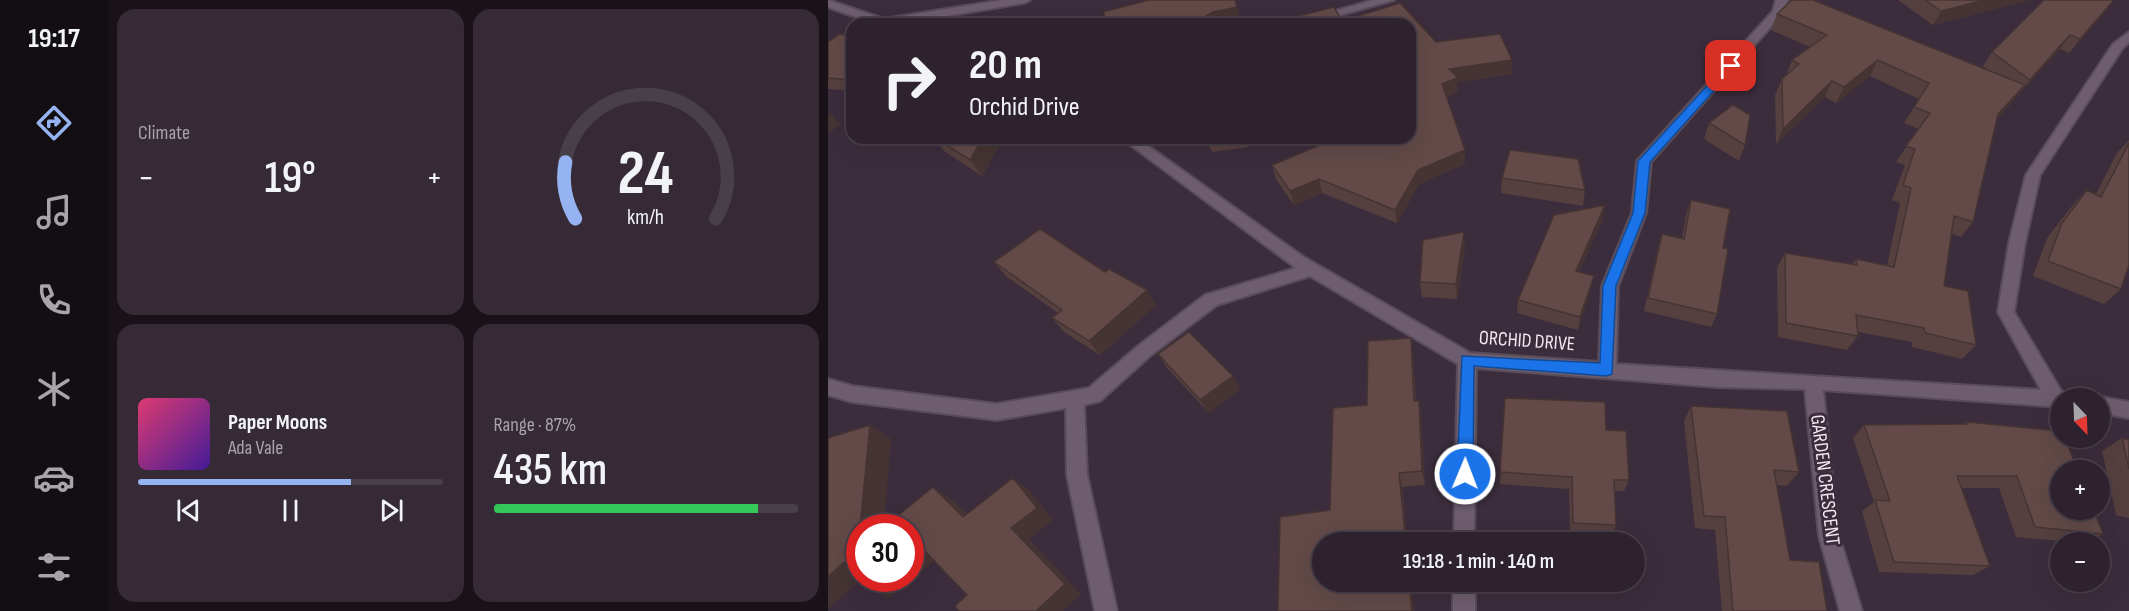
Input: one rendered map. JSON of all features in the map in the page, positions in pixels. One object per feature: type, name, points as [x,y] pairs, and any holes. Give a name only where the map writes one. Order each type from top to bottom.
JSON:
[{"type":"street","points":[[915,18],[1024,0]]},
{"type":"street","points":[[1318,18],[1388,0]]},
{"type":"street","points":[[1607,370],[1610,286],[1639,213],[1644,161],[1778,12],[1782,0]]},
{"type":"street","points":[[828,3],[871,18]]},
{"type":"street","points":[[2052,388],[2006,312],[2017,243],[2033,175],[2117,47],[2129,36]]},
{"type":"street","name":"ORCHID DRIVE","points":[[1136,144],[1311,269],[1467,360],[1717,379],[1813,382],[2050,397]]},
{"type":"street","points":[[828,387],[852,394],[997,412],[1094,395],[1144,351],[1211,300],[1311,269]]},
{"type":"street","points":[[1464,532],[1467,360]]},
{"type":"street","name":"GARDEN CRESCENT","points":[[1813,382],[1829,536],[1851,611]]},
{"type":"street","points":[[1075,398],[1077,475],[1106,611]]},
{"type":"street","points":[[2110,407],[2129,410]]},
{"type":"street","points":[[1464,592],[1464,611]]},
{"type":"building","points":[[1149,0],[1235,0],[1237,7],[1213,12],[1202,18],[1106,18],[1103,12]]},
{"type":"building","points":[[1792,0],[1813,0],[2025,85],[1998,114],[1973,222],[1954,216],[1944,286],[1968,291],[1976,345],[1925,333],[1924,328],[1856,315],[1858,336],[1786,323],[1785,253],[1857,265],[1856,259],[1894,267],[1911,188],[1903,185],[1915,149],[1906,146],[1930,113],[1914,107],[1929,83],[1878,60],[1844,87],[1832,81],[1783,129],[1782,79],[1799,64],[1792,60],[1827,35],[1777,14]]},
{"type":"building","points":[[1925,0],[1985,0],[1941,11]]},
{"type":"building","points":[[2044,0],[2114,0],[2080,39],[2070,35],[2030,80],[1992,52]]},
{"type":"building","points":[[1400,3],[1414,18],[1352,18]]},
{"type":"building","points":[[1334,7],[1340,18],[1300,18],[1299,16]]},
{"type":"building","points":[[1416,20],[1436,42],[1500,34],[1512,60],[1449,69],[1458,78],[1442,84],[1465,150],[1418,170],[1395,210],[1319,179],[1290,191],[1272,165],[1323,144],[1416,144]]},
{"type":"building","points":[[840,34],[846,36],[846,80],[828,78],[828,42]]},
{"type":"building","points":[[1733,105],[1750,115],[1745,145],[1709,123]]},
{"type":"building","points":[[2129,143],[2129,265],[2121,289],[2048,261],[2062,223],[2087,190],[2101,197]]},
{"type":"building","points":[[945,144],[979,144],[970,160]]},
{"type":"building","points":[[1510,150],[1578,159],[1585,190],[1502,178]]},
{"type":"building","points":[[1691,200],[1730,209],[1723,248],[1728,249],[1717,314],[1648,298],[1662,234],[1684,239]]},
{"type":"building","points":[[1605,205],[1576,271],[1594,276],[1580,317],[1518,300],[1554,215]]},
{"type":"building","points":[[1040,229],[1105,272],[1109,269],[1147,290],[1089,341],[1052,318],[1062,310],[994,262]]},
{"type":"building","points":[[1464,232],[1456,284],[1420,282],[1423,240]]},
{"type":"building","points":[[1189,332],[1233,376],[1200,400],[1158,354]]},
{"type":"building","points":[[1411,338],[1414,401],[1419,401],[1422,471],[1399,473],[1405,532],[1312,532],[1312,592],[1410,592],[1412,611],[1278,611],[1280,517],[1330,510],[1333,408],[1367,405],[1368,341]]},
{"type":"building","points":[[1505,398],[1605,402],[1606,430],[1626,431],[1629,480],[1614,480],[1616,525],[1573,523],[1572,477],[1500,472]]},
{"type":"building","points":[[1691,406],[1787,411],[1799,472],[1774,470],[1790,560],[1819,562],[1827,611],[1733,611],[1725,517],[1704,516]]},
{"type":"building","points":[[1967,422],[2050,430],[2050,448],[2069,448],[2074,460],[2050,460],[2050,520],[2098,520],[2102,532],[2035,527],[2017,476],[1957,476],[1990,566],[1894,562],[1875,500],[1890,501],[1864,425],[1968,424]]},
{"type":"building","points":[[870,425],[861,514],[846,514],[846,564],[844,562],[828,577],[828,438]]},
{"type":"building","points":[[2122,438],[2129,440],[2129,469]]},
{"type":"building","points":[[1013,478],[1037,508],[1011,528],[1065,584],[1036,611],[959,611],[955,606],[967,595],[924,550],[924,514],[900,514],[933,487],[963,517]]},
{"type":"route","points":[[1465,474],[1467,360],[1607,370],[1610,286],[1639,213],[1644,161],[1731,66]]}]
